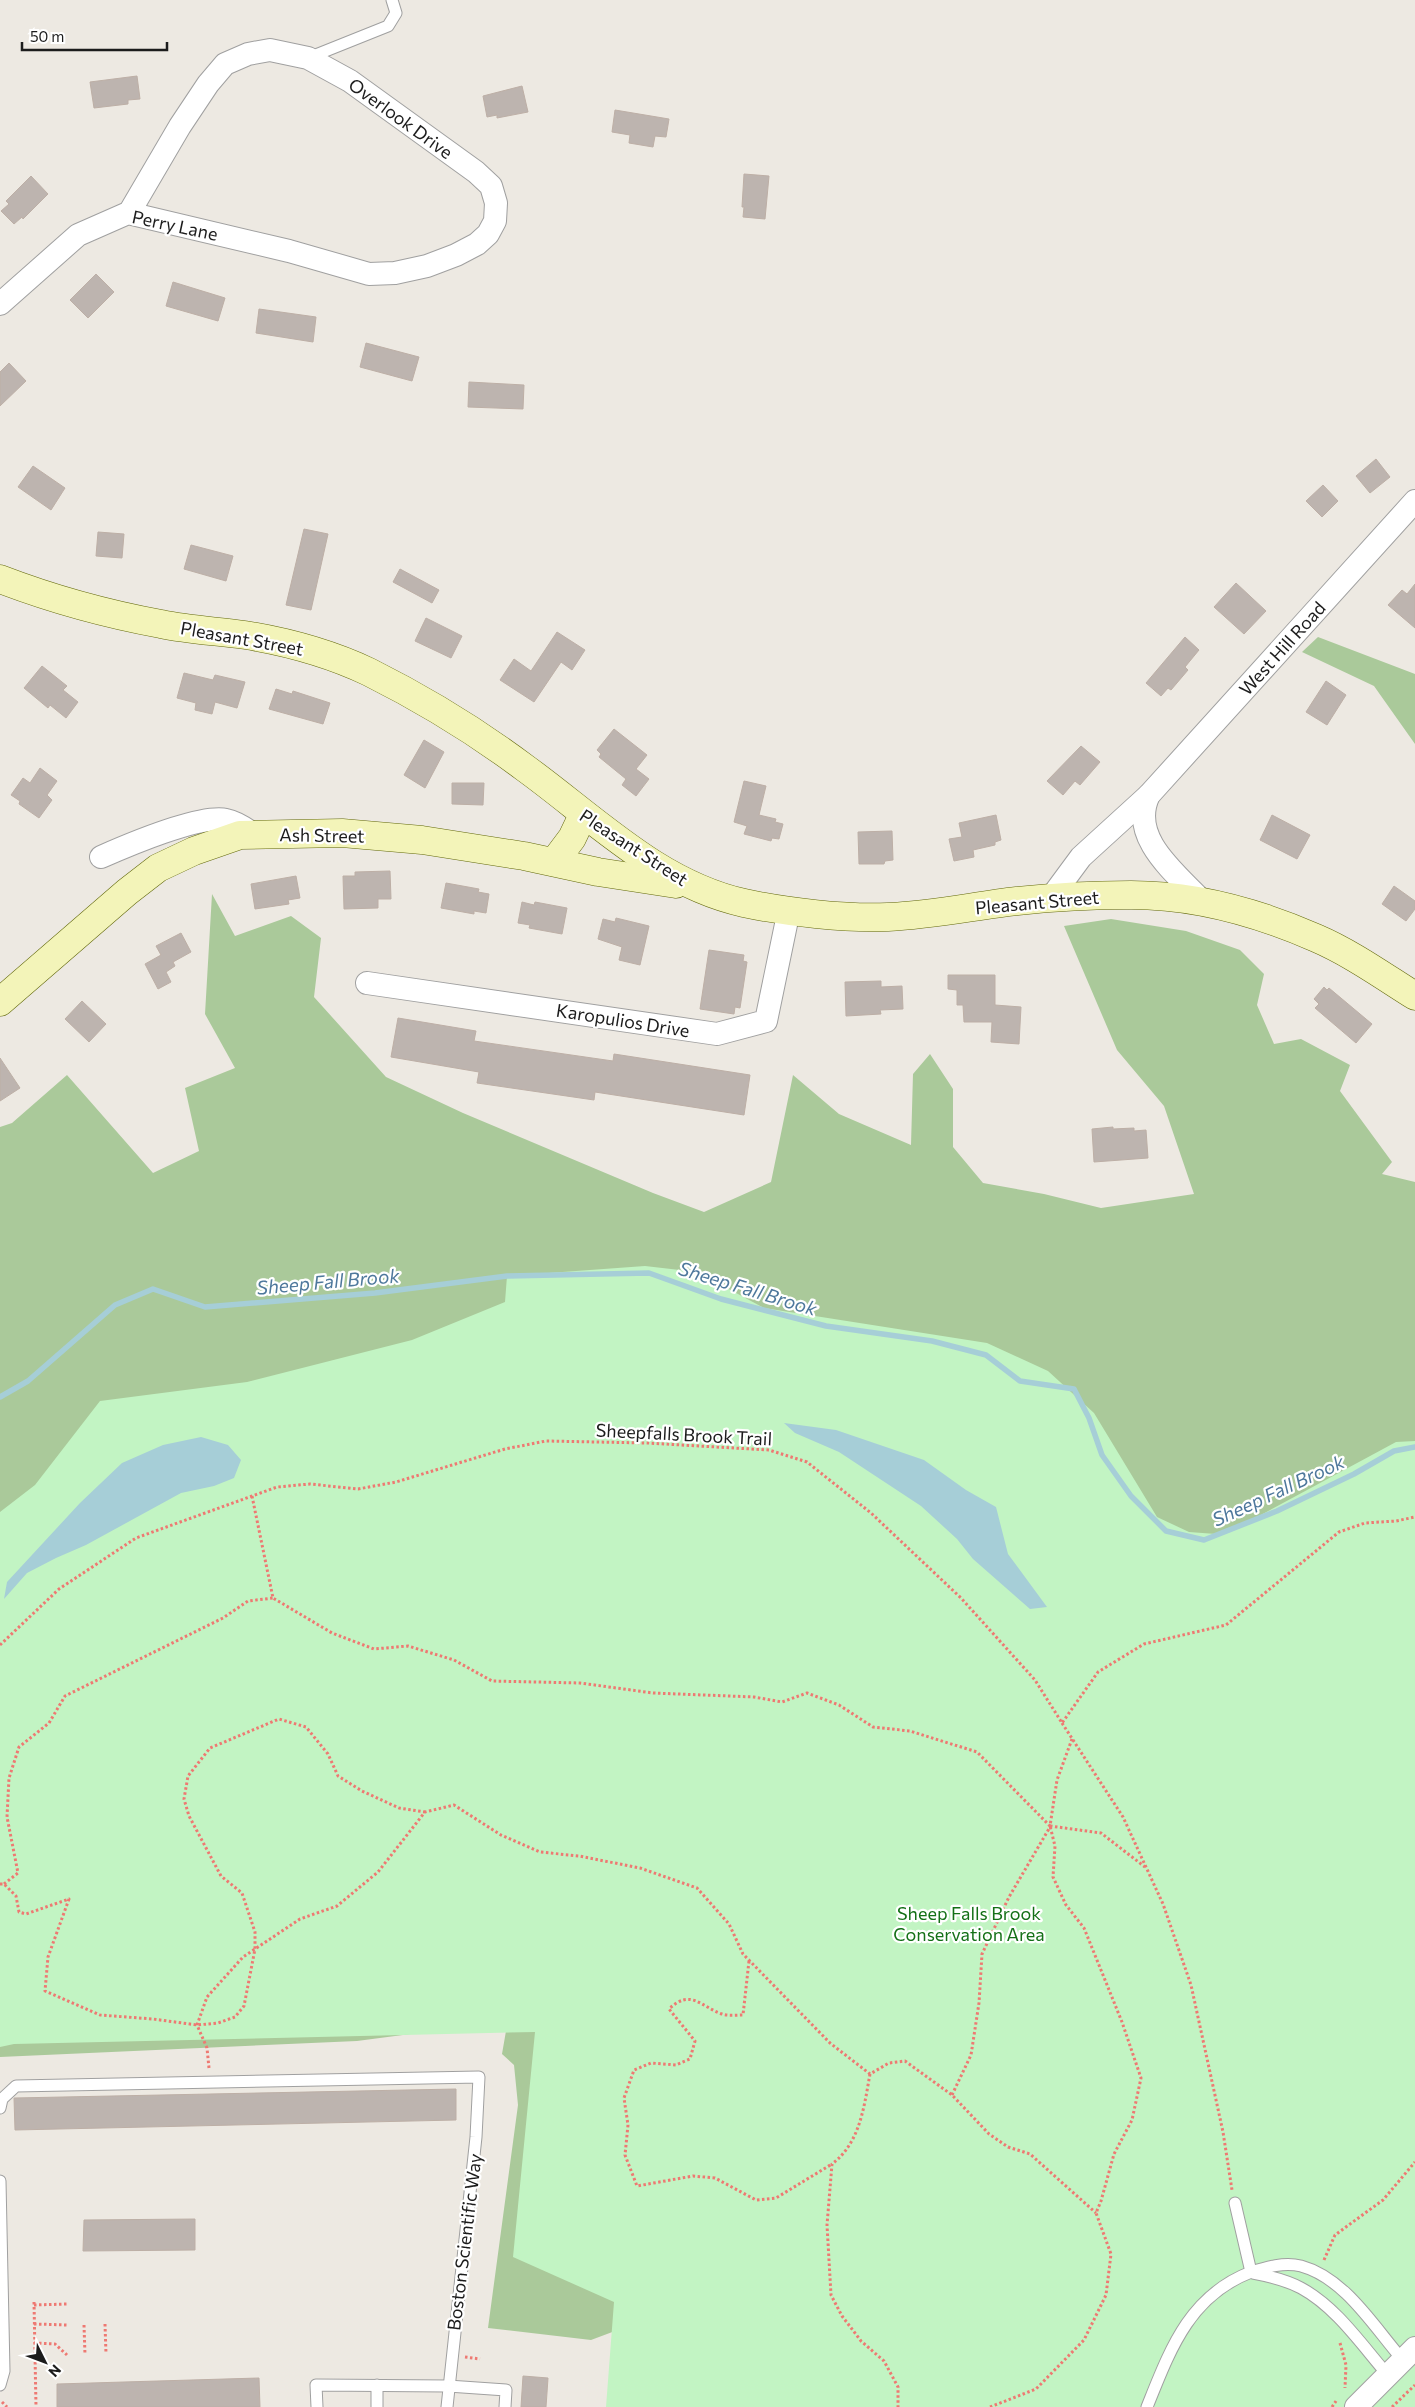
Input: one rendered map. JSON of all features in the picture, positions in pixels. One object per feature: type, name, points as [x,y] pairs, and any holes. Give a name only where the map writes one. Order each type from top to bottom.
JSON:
[{"type":"street","name":"Overlook Drive","points":[[129,213],[180,126],[208,84],[225,64],[248,54],[270,50],[308,58],[350,80],[476,172],[491,186],[496,203],[495,221],[488,234],[477,244],[456,255],[427,266],[395,273],[369,274],[289,251]]},
{"type":"street","name":"Perry Lane","points":[[0,304],[78,235],[129,213],[289,251]]},
{"type":"street","name":"West Hill Road","points":[[1050,899],[1081,857],[1149,795],[1415,501]]},
{"type":"street","name":"Pleasant Street","points":[[0,579],[90,608],[164,625],[288,643],[366,671],[445,715],[525,767],[583,815],[656,866],[696,887],[742,903],[788,910],[882,917],[924,915],[1020,901],[1135,895],[1203,902],[1270,920],[1319,939],[1415,996]]},
{"type":"street","points":[[1149,795],[1143,808],[1148,839],[1155,851],[1203,902]]},
{"type":"street","points":[[554,862],[572,838],[583,815]]},
{"type":"street","points":[[100,856],[163,832],[196,823],[224,820],[244,827],[253,834]]},
{"type":"street","name":"Ash Street","points":[[0,1002],[127,892],[158,868],[194,851],[240,835],[342,833],[441,843],[554,862],[598,872],[696,887]]},
{"type":"street","name":"Karopulios Drive","points":[[367,983],[717,1034],[766,1021],[788,910]]},
{"type":"street","points":[[1356,2407],[1401,2360]]},
{"type":"lane","points":[[308,58],[388,26],[396,13],[392,0]]},
{"type":"lane","name":"Boston Scientific Way","points":[[209,2082],[480,2076],[476,2137],[447,2407]]},
{"type":"lane","points":[[0,2108],[2,2099],[16,2086],[209,2082]]},
{"type":"lane","points":[[0,2181],[4,2371],[0,2385]]},
{"type":"lane","points":[[1234,2203],[1251,2272]]},
{"type":"lane","points":[[1147,2407],[1166,2361],[1192,2314],[1217,2290],[1233,2279],[1251,2272],[1288,2264],[1300,2266],[1322,2275],[1346,2294],[1401,2360]]},
{"type":"lane","points":[[1251,2272],[1287,2281],[1300,2287],[1401,2360]]},
{"type":"lane","points":[[316,2407],[316,2385],[377,2385],[448,2386],[506,2390],[505,2407]]},
{"type":"lane","points":[[377,2385],[377,2407]]},
{"type":"path","name":"Sheepfalls Brook Trail","points":[[0,1645],[59,1589],[136,1538],[277,1487],[310,1484],[358,1489],[396,1482],[505,1449],[546,1441],[647,1443],[769,1450],[808,1462],[871,1513],[968,1605],[1035,1680],[1123,1817],[1163,1904],[1191,1985],[1223,2132],[1234,2203]]},
{"type":"path","points":[[252,1496],[273,1598]]},
{"type":"path","points":[[1062,1723],[1098,1672],[1144,1644],[1226,1625],[1339,1532],[1365,1523],[1396,1521],[1415,1517]]},
{"type":"path","points":[[870,2074],[830,2043],[743,1954],[729,1924],[697,1888],[640,1868],[579,1856],[540,1852],[501,1834],[454,1805],[425,1812],[399,1808],[362,1791],[338,1776],[328,1754],[306,1727],[279,1719],[210,1748],[188,1776],[184,1799],[189,1816],[221,1876],[242,1893],[255,1932],[255,1949],[244,2006],[235,2017],[218,2023],[197,2025],[100,2015],[45,1991],[48,1957],[69,1898],[26,1914],[19,1912],[16,1896],[2,1884],[18,1873],[7,1817],[9,1778],[19,1747],[49,1723],[65,1696],[223,1618],[248,1601],[273,1598],[332,1633],[374,1648],[408,1646],[436,1654],[454,1660],[492,1681],[580,1684],[653,1693],[754,1697],[782,1702],[807,1693],[840,1704],[873,1727],[910,1731],[977,1752],[1050,1826],[1055,1846],[1053,1877],[1066,1905],[1084,1928],[1122,2022],[1141,2078],[1132,2120],[1114,2154],[1096,2213]]},
{"type":"path","points":[[952,2094],[971,2054],[979,2003],[982,1954],[1009,1896],[1050,1826],[1057,1780],[1072,1739]]},
{"type":"path","points":[[209,2082],[207,2048],[197,2025],[207,1997],[244,1957],[300,1919],[337,1906],[378,1872],[425,1812]]},
{"type":"path","points":[[1050,1826],[1101,1833],[1146,1868]]},
{"type":"path","points":[[749,1960],[743,2015],[723,2014],[696,1999],[676,2002],[669,2009],[695,2041],[690,2058],[676,2065],[651,2063],[634,2070],[624,2098],[628,2125],[625,2155],[637,2186],[693,2176],[715,2178],[756,2200],[776,2198],[846,2154],[863,2113],[870,2074],[889,2063],[906,2061],[952,2094],[988,2134],[1008,2147],[1030,2154],[1096,2213],[1110,2254],[1106,2296],[1084,2340],[1036,2389],[990,2407]]},
{"type":"path","points":[[1322,2275],[1324,2260],[1335,2235],[1383,2200],[1415,2162]]},
{"type":"path","points":[[832,2164],[827,2225],[831,2295],[842,2316],[861,2341],[884,2361],[898,2386],[898,2407]]},
{"type":"path","points":[[36,2407],[34,2304],[67,2304]]},
{"type":"path","points":[[1330,2310],[1324,2324],[1341,2344],[1346,2365],[1345,2388],[1332,2407]]},
{"type":"path","points":[[34,2324],[68,2325]]},
{"type":"path","points":[[105,2324],[106,2354]]},
{"type":"path","points":[[84,2325],[85,2354]]},
{"type":"path","points":[[34,2343],[55,2344],[67,2355]]},
{"type":"path","points":[[1392,2407],[1415,2385]]},
{"type":"path","points":[[2,2402],[8,2407]]},
{"type":"green space","points":[[1318,637],[1415,674],[1415,744],[1374,686],[1302,652]]},
{"type":"green space","name":"Sheep Falls Brook Conservation Area","points":[[212,894],[235,936],[291,916],[321,938],[314,997],[386,1077],[463,1113],[653,1193],[704,1212],[771,1182],[793,1075],[839,1114],[911,1145],[913,1074],[930,1054],[953,1089],[953,1147],[983,1183],[1044,1194],[1101,1208],[1194,1194],[1164,1106],[1117,1050],[1064,926],[1111,919],[1186,931],[1240,950],[1264,974],[1257,1005],[1274,1044],[1301,1039],[1350,1065],[1340,1091],[1392,1162],[1382,1174],[1415,1182],[1415,2296],[655,2316],[591,2340],[488,2328],[518,2105],[514,2065],[502,2054],[510,2008],[479,2025],[357,2041],[0,2057],[0,1127],[12,1123],[67,1075],[153,1173],[199,1151],[185,1088],[235,1068],[205,1014]]},
{"type":"green space","name":"Sheep Falls Brook Conservation Area","points":[[645,1266],[697,1272],[764,1308],[987,1343],[1048,1371],[1094,1413],[1157,1517],[1189,1532],[1216,1534],[1244,1524],[1396,1442],[1415,1441],[1415,2407],[606,2407],[614,2302],[513,2257],[535,2032],[14,2044],[0,2047],[0,1512],[35,1485],[100,1401],[247,1382],[412,1340],[505,1302],[507,1276]]},
{"type":"water","points":[[784,1423],[836,1430],[924,1460],[966,1490],[996,1507],[1008,1554],[1047,1607],[1030,1609],[973,1559],[957,1539],[921,1506],[839,1452],[795,1433]]},
{"type":"water","points":[[201,1437],[228,1445],[241,1460],[234,1478],[214,1486],[181,1493],[86,1545],[27,1573],[4,1599],[7,1582],[80,1503],[122,1463],[163,1445]]},
{"type":"building","points":[[137,76],[140,99],[128,100],[128,104],[94,108],[90,82]]},
{"type":"building","points":[[522,86],[528,112],[497,118],[497,115],[487,117],[483,96]]},
{"type":"building","points":[[615,110],[669,119],[666,137],[655,136],[653,147],[629,143],[630,135],[612,132]]},
{"type":"building","points":[[744,174],[769,176],[765,219],[743,217]]},
{"type":"building","points":[[31,176],[48,194],[23,219],[22,217],[14,224],[1,211],[9,204],[6,201]]},
{"type":"building","points":[[96,274],[114,292],[88,318],[70,300]]},
{"type":"building","points":[[173,282],[225,298],[218,321],[166,306]]},
{"type":"building","points":[[259,309],[316,317],[313,342],[256,333]]},
{"type":"building","points":[[366,343],[419,357],[412,381],[360,367]]},
{"type":"building","points":[[9,363],[26,381],[0,406],[0,372]]},
{"type":"building","points":[[469,382],[524,385],[523,409],[468,407]]},
{"type":"building","points":[[1376,459],[1390,477],[1370,493],[1356,476]]},
{"type":"building","points":[[33,466],[65,488],[51,510],[18,487]]},
{"type":"building","points":[[1323,485],[1338,501],[1322,517],[1306,501]]},
{"type":"building","points":[[304,529],[328,534],[311,610],[286,605]]},
{"type":"building","points":[[98,532],[124,534],[122,558],[96,556]]},
{"type":"building","points":[[191,545],[233,556],[226,581],[184,569]]},
{"type":"building","points":[[400,569],[439,590],[432,603],[393,582]]},
{"type":"building","points":[[1236,583],[1266,611],[1244,634],[1214,607]]},
{"type":"building","points":[[1415,584],[1415,628],[1388,605],[1402,590],[1407,594]]},
{"type":"building","points":[[426,618],[462,636],[451,658],[415,641]]},
{"type":"building","points":[[557,632],[585,650],[572,670],[561,662],[534,702],[500,680],[514,659],[531,671]]},
{"type":"building","points":[[1185,637],[1199,650],[1185,667],[1188,670],[1171,690],[1168,688],[1161,696],[1146,683]]},
{"type":"building","points":[[42,666],[67,686],[63,690],[78,702],[66,718],[50,705],[48,708],[24,688]]},
{"type":"building","points":[[184,673],[213,680],[215,675],[245,682],[237,708],[215,702],[212,714],[195,710],[196,703],[177,698]]},
{"type":"building","points":[[1326,681],[1346,695],[1327,725],[1306,712]]},
{"type":"building","points":[[276,689],[292,694],[293,691],[330,703],[323,724],[269,709]]},
{"type":"building","points":[[614,729],[647,755],[636,769],[649,779],[636,796],[622,785],[626,779],[599,757],[601,754],[597,750]]},
{"type":"building","points":[[424,740],[444,752],[425,788],[404,775]]},
{"type":"building","points":[[1081,746],[1100,762],[1080,785],[1075,781],[1063,795],[1047,781]]},
{"type":"building","points":[[40,768],[57,781],[47,795],[52,800],[39,818],[19,804],[20,801],[11,795],[23,778],[30,783]]},
{"type":"building","points":[[744,781],[766,786],[759,815],[776,819],[775,822],[783,824],[779,839],[772,838],[771,841],[744,834],[747,826],[734,822]]},
{"type":"building","points":[[452,783],[484,783],[483,805],[452,804]]},
{"type":"building","points":[[996,815],[1001,840],[995,842],[995,845],[973,850],[974,857],[954,861],[949,839],[962,837],[959,823]]},
{"type":"building","points":[[1272,815],[1310,835],[1297,859],[1260,840]]},
{"type":"building","points":[[892,831],[893,860],[885,861],[884,864],[859,864],[858,832]]},
{"type":"building","points":[[390,871],[391,899],[378,899],[378,908],[344,909],[343,876],[355,876],[355,872]]},
{"type":"building","points":[[296,876],[300,898],[288,900],[289,904],[255,909],[251,884]]},
{"type":"building","points":[[446,883],[479,889],[478,892],[489,894],[486,913],[474,911],[474,914],[441,908]]},
{"type":"building","points":[[1394,886],[1415,901],[1415,909],[1406,921],[1382,904]]},
{"type":"building","points":[[522,902],[534,905],[535,902],[567,908],[562,934],[529,928],[530,925],[518,923]]},
{"type":"building","points":[[616,918],[649,926],[640,965],[619,960],[622,947],[598,939],[603,919],[615,922]]},
{"type":"building","points":[[181,933],[191,952],[173,962],[175,966],[166,972],[171,982],[158,989],[145,964],[161,955],[156,946]]},
{"type":"building","points":[[709,950],[744,955],[743,961],[747,962],[740,1008],[735,1007],[734,1014],[700,1009]]},
{"type":"building","points":[[948,975],[995,975],[995,1005],[1021,1007],[1019,1044],[991,1042],[992,1022],[964,1022],[963,1005],[957,1005],[957,990],[948,989]]},
{"type":"building","points":[[881,981],[881,987],[902,986],[903,1009],[880,1010],[881,1014],[846,1016],[845,982]]},
{"type":"building","points":[[1324,987],[1327,990],[1329,988],[1372,1024],[1356,1043],[1315,1008],[1319,1004],[1314,999]]},
{"type":"building","points":[[82,1001],[106,1024],[89,1042],[65,1019]]},
{"type":"building","points":[[398,1018],[476,1031],[474,1041],[613,1061],[614,1054],[750,1075],[744,1115],[595,1092],[594,1100],[477,1083],[479,1072],[391,1057]]},
{"type":"building","points":[[0,1058],[20,1088],[0,1101]]},
{"type":"building","points":[[1113,1127],[1113,1129],[1134,1128],[1134,1131],[1146,1130],[1148,1158],[1094,1162],[1092,1129]]},
{"type":"building","points":[[456,2089],[456,2120],[15,2130],[14,2098]]},
{"type":"building","points":[[195,2219],[195,2250],[83,2251],[84,2220]]},
{"type":"building","points":[[523,2376],[548,2378],[546,2407],[521,2407]]},
{"type":"building","points":[[259,2378],[260,2407],[57,2407],[57,2384]]},
{"type":"waterway","name":"Sheep Fall Brook","points":[[0,1397],[28,1381],[115,1305],[153,1289],[205,1307],[375,1293],[507,1276],[649,1273],[721,1299],[826,1326],[932,1341],[986,1355],[1020,1381],[1074,1389],[1089,1418],[1102,1455],[1131,1496],[1166,1531],[1204,1540],[1277,1511],[1354,1474],[1394,1451],[1415,1447]]}]
